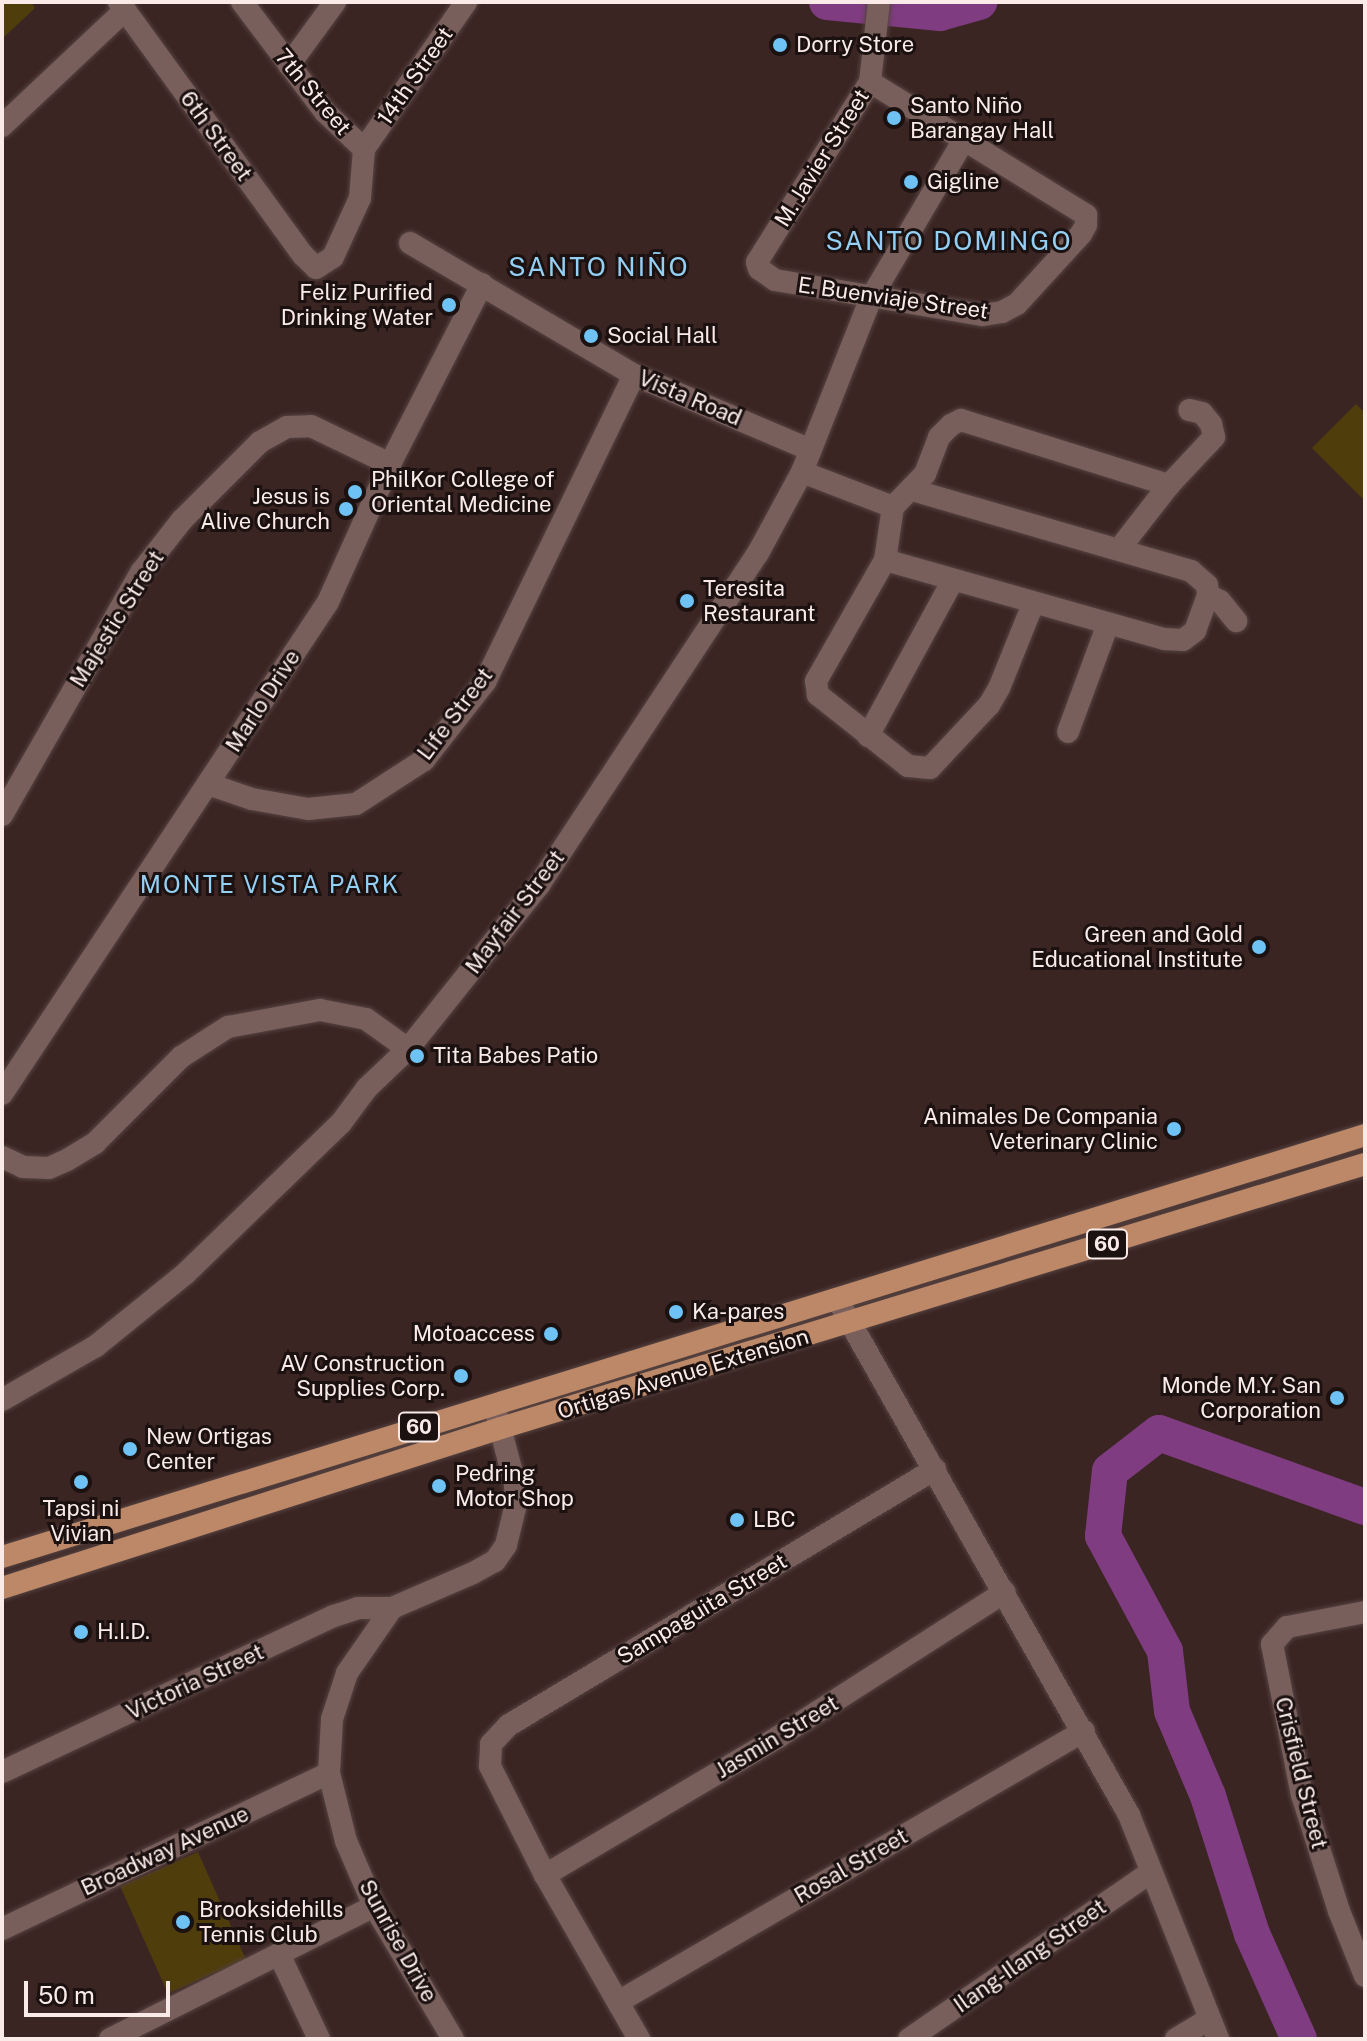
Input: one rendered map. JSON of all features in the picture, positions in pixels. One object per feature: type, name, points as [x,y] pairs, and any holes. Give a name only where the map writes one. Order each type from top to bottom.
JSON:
[{"type":"main road","name":"Ortigas Avenue Extension","points":[[2,1557],[1365,1135]]},
{"type":"main road","name":"Ortigas Avenue Extension","points":[[2,1588],[501,1428],[1365,1164]]},
{"type":"main road","points":[[100,1527],[109,1554]]},
{"type":"street","name":"7th Street","points":[[242,2],[325,112],[364,149],[360,198],[333,257],[316,268]]},
{"type":"street","points":[[289,65],[335,2]]},
{"type":"street","name":"14th Street","points":[[364,149],[466,2]]},
{"type":"street","points":[[2,126],[122,6]]},
{"type":"street","name":"6th Street","points":[[122,6],[303,255],[316,268]]},
{"type":"street","name":"M. Javier Street","points":[[757,262],[870,82],[877,11]]},
{"type":"street","points":[[870,82],[965,138]]},
{"type":"street","name":"E. Buenviaje Street","points":[[757,262],[764,276],[775,280],[871,298],[982,315],[1002,312],[1017,304],[1081,234],[1086,225],[1086,215],[965,138]]},
{"type":"street","name":"Mayfair Street","points":[[2,1400],[96,1346],[185,1274],[341,1123],[367,1088],[408,1049],[539,885],[758,553],[802,472],[808,449],[871,298],[965,138]]},
{"type":"street","name":"Vista Road","points":[[410,243],[634,375],[808,449]]},
{"type":"street","name":"Marlo Drive","points":[[2,1094],[328,602],[390,464],[482,284]]},
{"type":"street","name":"Life Street","points":[[208,784],[252,799],[308,809],[356,804],[424,760],[485,682],[634,375]]},
{"type":"street","points":[[1120,548],[1169,485],[1214,437],[1211,424],[1202,413],[1189,410]]},
{"type":"street","points":[[1033,604],[999,688],[930,768],[908,766],[818,695],[816,681],[885,560],[893,507],[925,474],[939,437],[961,420],[1169,485]]},
{"type":"street","name":"Majestic Street","points":[[2,815],[142,571],[182,520],[260,442],[287,427],[311,426],[390,464]]},
{"type":"street","points":[[802,472],[893,507]]},
{"type":"street","points":[[885,560],[952,582],[1164,639],[1183,640],[1195,631],[1208,595],[1207,585],[1191,571],[912,490]]},
{"type":"street","points":[[868,736],[952,582]]},
{"type":"street","points":[[1208,595],[1220,601],[1236,621]]},
{"type":"street","points":[[1068,732],[1108,624]]},
{"type":"street","points":[[2,1157],[23,1167],[36,1168],[49,1168],[67,1160],[95,1143],[181,1057],[228,1027],[320,1010],[366,1019],[408,1049]]},
{"type":"street","points":[[837,1299],[1129,1815],[1214,2029],[1176,2039]]},
{"type":"street","points":[[392,1608],[495,1561],[506,1545],[516,1504],[515,1484],[494,1406]]},
{"type":"street","name":"Sampaguita Street","points":[[545,1875],[490,1766],[491,1744],[509,1725],[935,1469]]},
{"type":"street","name":"Jasmin Street","points":[[545,1875],[816,1713],[1005,1592]]},
{"type":"street","name":"Victoria Street","points":[[2,1772],[334,1616],[358,1608],[392,1608]]},
{"type":"street","name":"Sunrise Drive","points":[[392,1608],[347,1673],[332,1719],[329,1773],[346,1841],[374,1906],[453,2039]]},
{"type":"street","name":"Crisfield Street","points":[[1365,1612],[1298,1624],[1279,1633],[1272,1644],[1302,1795],[1339,1911],[1365,1976]]},
{"type":"street","name":"Rosal Street","points":[[618,2002],[1084,1731]]},
{"type":"street","name":"Broadway Avenue","points":[[2,1929],[329,1773]]},
{"type":"street","name":"Ilang-Ilang Street","points":[[909,2039],[1151,1872]]},
{"type":"street","points":[[545,1875],[639,2039]]},
{"type":"street","points":[[110,2039],[151,2030],[279,1954],[374,1906]]},
{"type":"street","points":[[279,1954],[319,2039]]},
{"type":"shaded area","points":[[2,2],[31,2],[35,8],[2,39]]},
{"type":"shaded area","points":[[1356,404],[1365,413],[1365,501],[1312,448]]},
{"type":"shaded area","name":"Brooksidehills Tennis Club","points":[[198,1852],[246,1959],[168,1993],[120,1887]]},
{"type":"waterway","points":[[827,2],[940,13],[979,2]]},
{"type":"waterway","points":[[1299,2039],[1252,1934],[1208,1796],[1172,1711],[1165,1651],[1103,1536],[1110,1471],[1159,1433],[1365,1507]]},
{"type":"place","name":"Dorry Store","points":[[780,45]]},
{"type":"place","name":"Santo Niño Barangay Hall","points":[[894,118]]},
{"type":"place","name":"Gigline","points":[[911,182]]},
{"type":"place","name":"Feliz Purified Drinking Water","points":[[449,305]]},
{"type":"place","name":"Social Hall","points":[[591,336]]},
{"type":"place","name":"PhilKor College of Oriental Medicine","points":[[355,492]]},
{"type":"place","name":"Jesus is Alive Church","points":[[346,509]]},
{"type":"place","name":"Teresita Restaurant","points":[[687,601]]},
{"type":"place","name":"Green and Gold Educational Institute","points":[[1259,947]]},
{"type":"place","name":"Tita Babes Patio","points":[[417,1056]]},
{"type":"place","name":"Animales De Compania Veterinary Clinic","points":[[1174,1129]]},
{"type":"place","name":"Ka-pares","points":[[676,1312]]},
{"type":"place","name":"Motoaccess","points":[[551,1334]]},
{"type":"place","name":"AV Construction Supplies Corp.","points":[[461,1376]]},
{"type":"place","name":"Monde M.Y. San Corporation","points":[[1337,1398]]},
{"type":"place","name":"New Ortigas Center","points":[[130,1449]]},
{"type":"place","name":"Tapsi ni Vivian","points":[[81,1482]]},
{"type":"place","name":"Pedring Motor Shop","points":[[439,1486]]},
{"type":"place","name":"LBC","points":[[737,1520]]},
{"type":"place","name":"H.I.D.","points":[[81,1632]]},
{"type":"place","name":"Brooksidehills Tennis Club","points":[[183,1922]]},
{"type":"district","name":"SANTO DOMINGO","points":[[949,241]]},
{"type":"district","name":"SANTO NIÑO","points":[[599,267]]},
{"type":"district","name":"MONTE VISTA PARK","points":[[270,885]]}]
